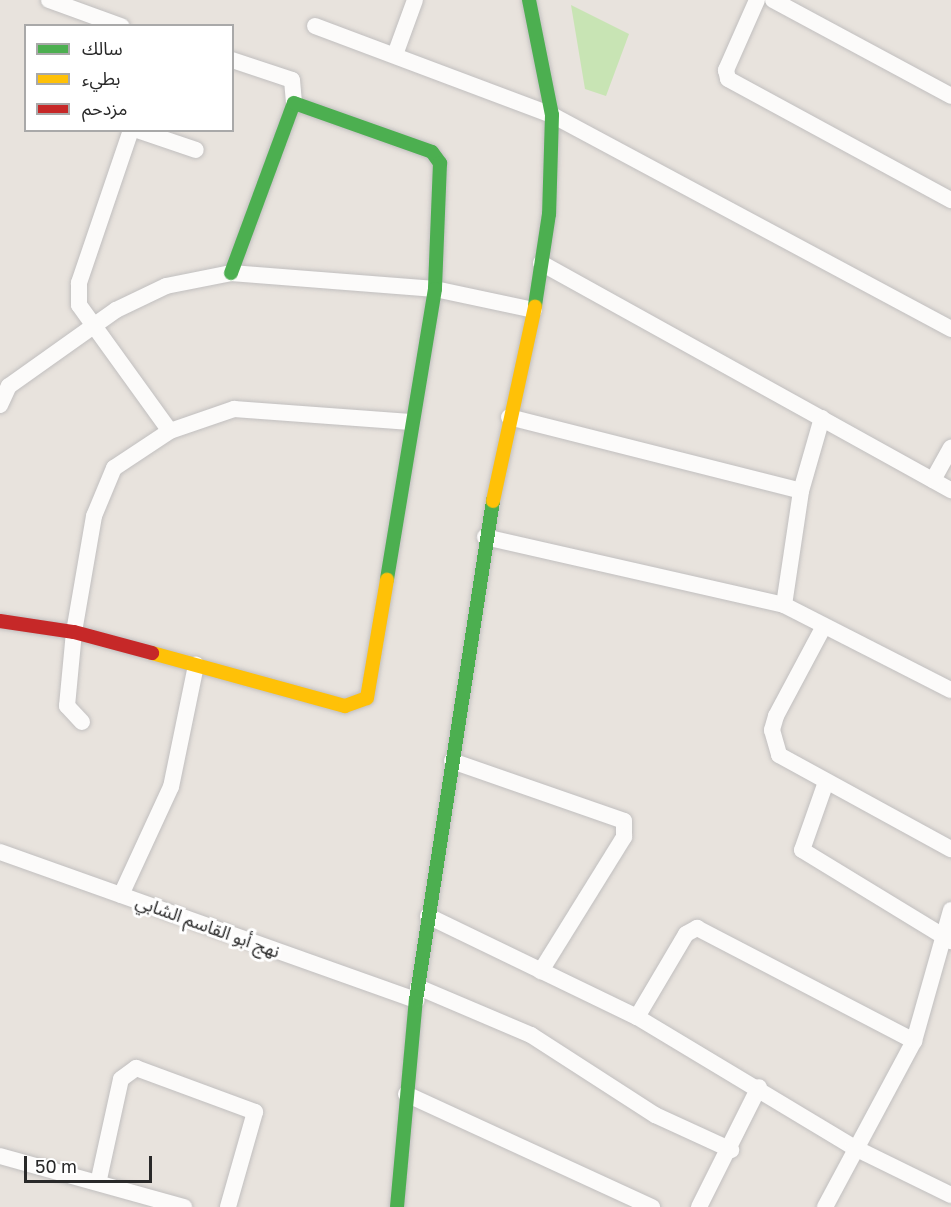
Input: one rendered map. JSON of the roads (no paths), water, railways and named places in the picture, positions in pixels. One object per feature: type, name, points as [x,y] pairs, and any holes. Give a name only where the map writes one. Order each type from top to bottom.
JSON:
[{"type":"main road","points":[[397,1207],[405,1094],[417,994],[485,537],[509,417],[534,310],[541,262],[552,115],[529,0]]},
{"type":"main road","points":[[0,621],[74,632],[345,706],[367,698],[411,422],[435,289],[440,163],[432,152],[387,134],[294,103],[231,273]]},
{"type":"street","points":[[49,0],[115,24]]},
{"type":"street","points":[[396,52],[415,0]]},
{"type":"street","points":[[757,0],[726,70],[728,79],[951,200]]},
{"type":"street","points":[[773,0],[951,96]]},
{"type":"street","points":[[315,26],[396,52],[552,115],[951,329]]},
{"type":"street","points":[[234,61],[292,80],[294,103]]},
{"type":"street","points":[[130,132],[79,283],[78,305],[90,327],[170,431]]},
{"type":"street","points":[[143,132],[196,150]]},
{"type":"street","points":[[541,262],[951,490]]},
{"type":"street","points":[[0,405],[4,386],[90,327],[144,294],[231,273],[435,289],[534,310]]},
{"type":"street","points":[[82,722],[67,706],[74,632],[103,488],[114,468],[170,431],[234,410],[411,422]]},
{"type":"street","points":[[509,417],[801,491]]},
{"type":"street","points":[[784,605],[801,491],[822,418]]},
{"type":"street","points":[[933,480],[951,448]]},
{"type":"street","points":[[485,537],[784,605],[951,690]]},
{"type":"street","points":[[824,626],[772,730],[779,754],[951,849]]},
{"type":"street","points":[[122,895],[171,787],[196,665]]},
{"type":"street","points":[[452,761],[624,821],[624,837],[542,971]]},
{"type":"street","points":[[826,782],[802,850],[947,941]]},
{"type":"street","name":"نهج أبو القاسم الشابي","points":[[0,852],[531,1035],[655,1115],[731,1150]]},
{"type":"street","points":[[825,1207],[853,1147],[914,1041],[947,941],[951,910]]},
{"type":"street","points":[[428,916],[637,1017],[759,1087],[853,1147],[951,1195]]},
{"type":"street","points":[[637,1017],[686,934],[698,928],[914,1041]]},
{"type":"street","points":[[99,1179],[121,1078],[136,1068],[255,1112],[228,1207]]},
{"type":"street","points":[[699,1207],[731,1150],[759,1087]]},
{"type":"street","points":[[405,1094],[652,1207]]},
{"type":"street","points":[[0,1156],[99,1179],[184,1207]]}]
